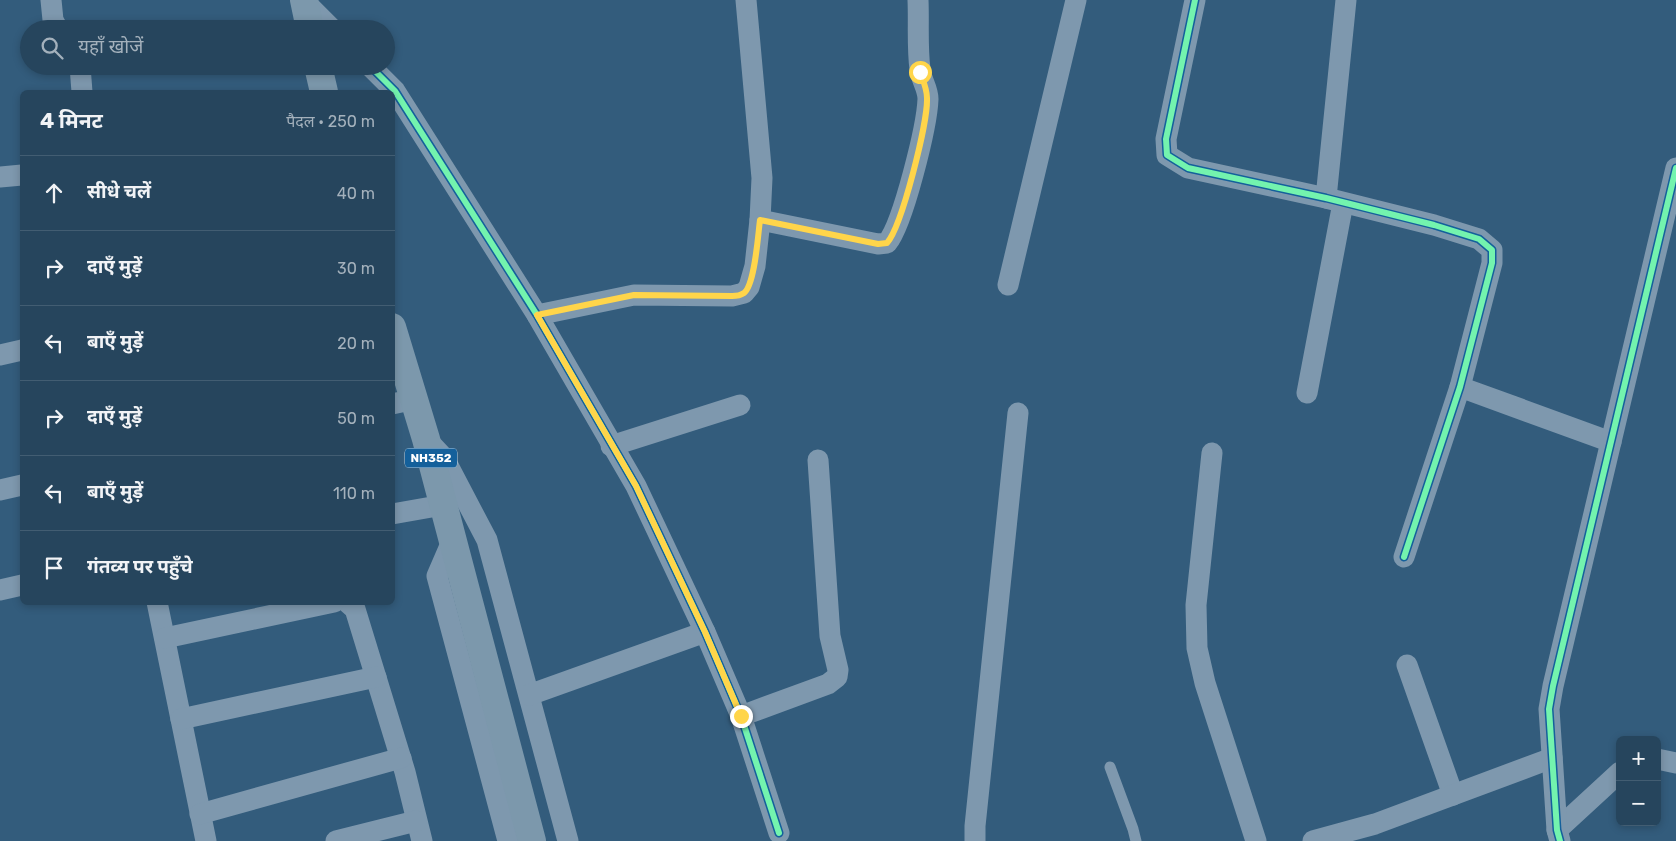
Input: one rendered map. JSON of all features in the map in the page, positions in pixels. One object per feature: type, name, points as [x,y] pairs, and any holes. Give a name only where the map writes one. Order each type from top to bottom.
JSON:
[{"type":"highway","points":[[304,0],[308,20]]},
{"type":"highway","points":[[320,75],[324,90]]},
{"type":"highway","name":"NH352","points":[[395,346],[404,402],[426,439],[532,841]]},
{"type":"street","points":[[50,0],[53,20]]},
{"type":"street","points":[[304,0],[323,20]]},
{"type":"street","points":[[537,315],[634,295],[732,296],[744,293],[748,287],[755,266],[762,178],[746,0]]},
{"type":"street","points":[[760,220],[878,244],[887,243],[892,238],[900,219],[911,179],[928,99],[920,72],[918,0]]},
{"type":"street","points":[[1008,285],[1076,0]]},
{"type":"street","points":[[1194,0],[1166,139],[1167,155],[1188,168],[1334,200],[1434,225],[1479,239],[1492,250],[1492,263],[1460,387],[1404,557]]},
{"type":"street","points":[[1307,393],[1334,200],[1346,0]]},
{"type":"street","points":[[81,75],[82,90]]},
{"type":"street","points":[[379,75],[394,90]]},
{"type":"street","points":[[395,91],[537,315],[611,446],[636,486],[705,632],[741,716],[779,832]]},
{"type":"street","points":[[1559,835],[1552,758],[1550,708],[1553,686],[1676,168]]},
{"type":"street","points":[[0,177],[20,175]]},
{"type":"street","points":[[0,355],[20,350]]},
{"type":"street","points":[[1460,387],[1611,442]]},
{"type":"street","points":[[611,446],[740,405]]},
{"type":"street","points":[[975,841],[1018,413]]},
{"type":"street","points":[[426,439],[444,458],[487,540],[568,841]]},
{"type":"street","points":[[1212,452],[1196,605],[1197,648],[1205,683],[1256,841]]},
{"type":"street","points":[[741,716],[828,684],[837,677],[838,670],[830,636],[818,460]]},
{"type":"street","points":[[0,490],[20,485]]},
{"type":"street","points":[[395,513],[444,505]]},
{"type":"street","points":[[453,539],[437,576],[508,841]]},
{"type":"street","points":[[0,590],[20,585]]},
{"type":"street","points":[[158,605],[206,841]]},
{"type":"street","points":[[164,638],[320,605]]},
{"type":"street","points":[[336,841],[419,831],[401,758],[355,609],[350,605]]},
{"type":"street","points":[[529,695],[705,632]]},
{"type":"street","points":[[1407,665],[1453,795]]},
{"type":"street","points":[[181,719],[376,677]]},
{"type":"street","points":[[200,814],[401,758]]},
{"type":"street","points":[[1314,841],[1375,824],[1552,758]]},
{"type":"street","points":[[1661,760],[1676,763]]},
{"type":"street","points":[[1559,835],[1616,776]]},
{"type":"lane","points":[[1110,767],[1136,841]]},
{"type":"cycle path","points":[[1195,0],[1166,139],[1167,155],[1188,168],[1326,198],[1434,225],[1479,239],[1492,250],[1492,263],[1460,387],[1404,557]]},
{"type":"cycle path","points":[[379,75],[394,90]]},
{"type":"cycle path","points":[[395,91],[537,315],[636,486],[705,632],[741,716],[779,833]]},
{"type":"cycle path","points":[[1560,841],[1557,830],[1549,709],[1676,168]]},
{"type":"route","points":[[741,716],[705,632],[636,486],[611,446],[537,315],[634,295],[732,296],[744,293],[755,266],[760,220],[878,244],[887,243],[892,238],[900,219],[922,132],[928,99],[920,72]]}]
